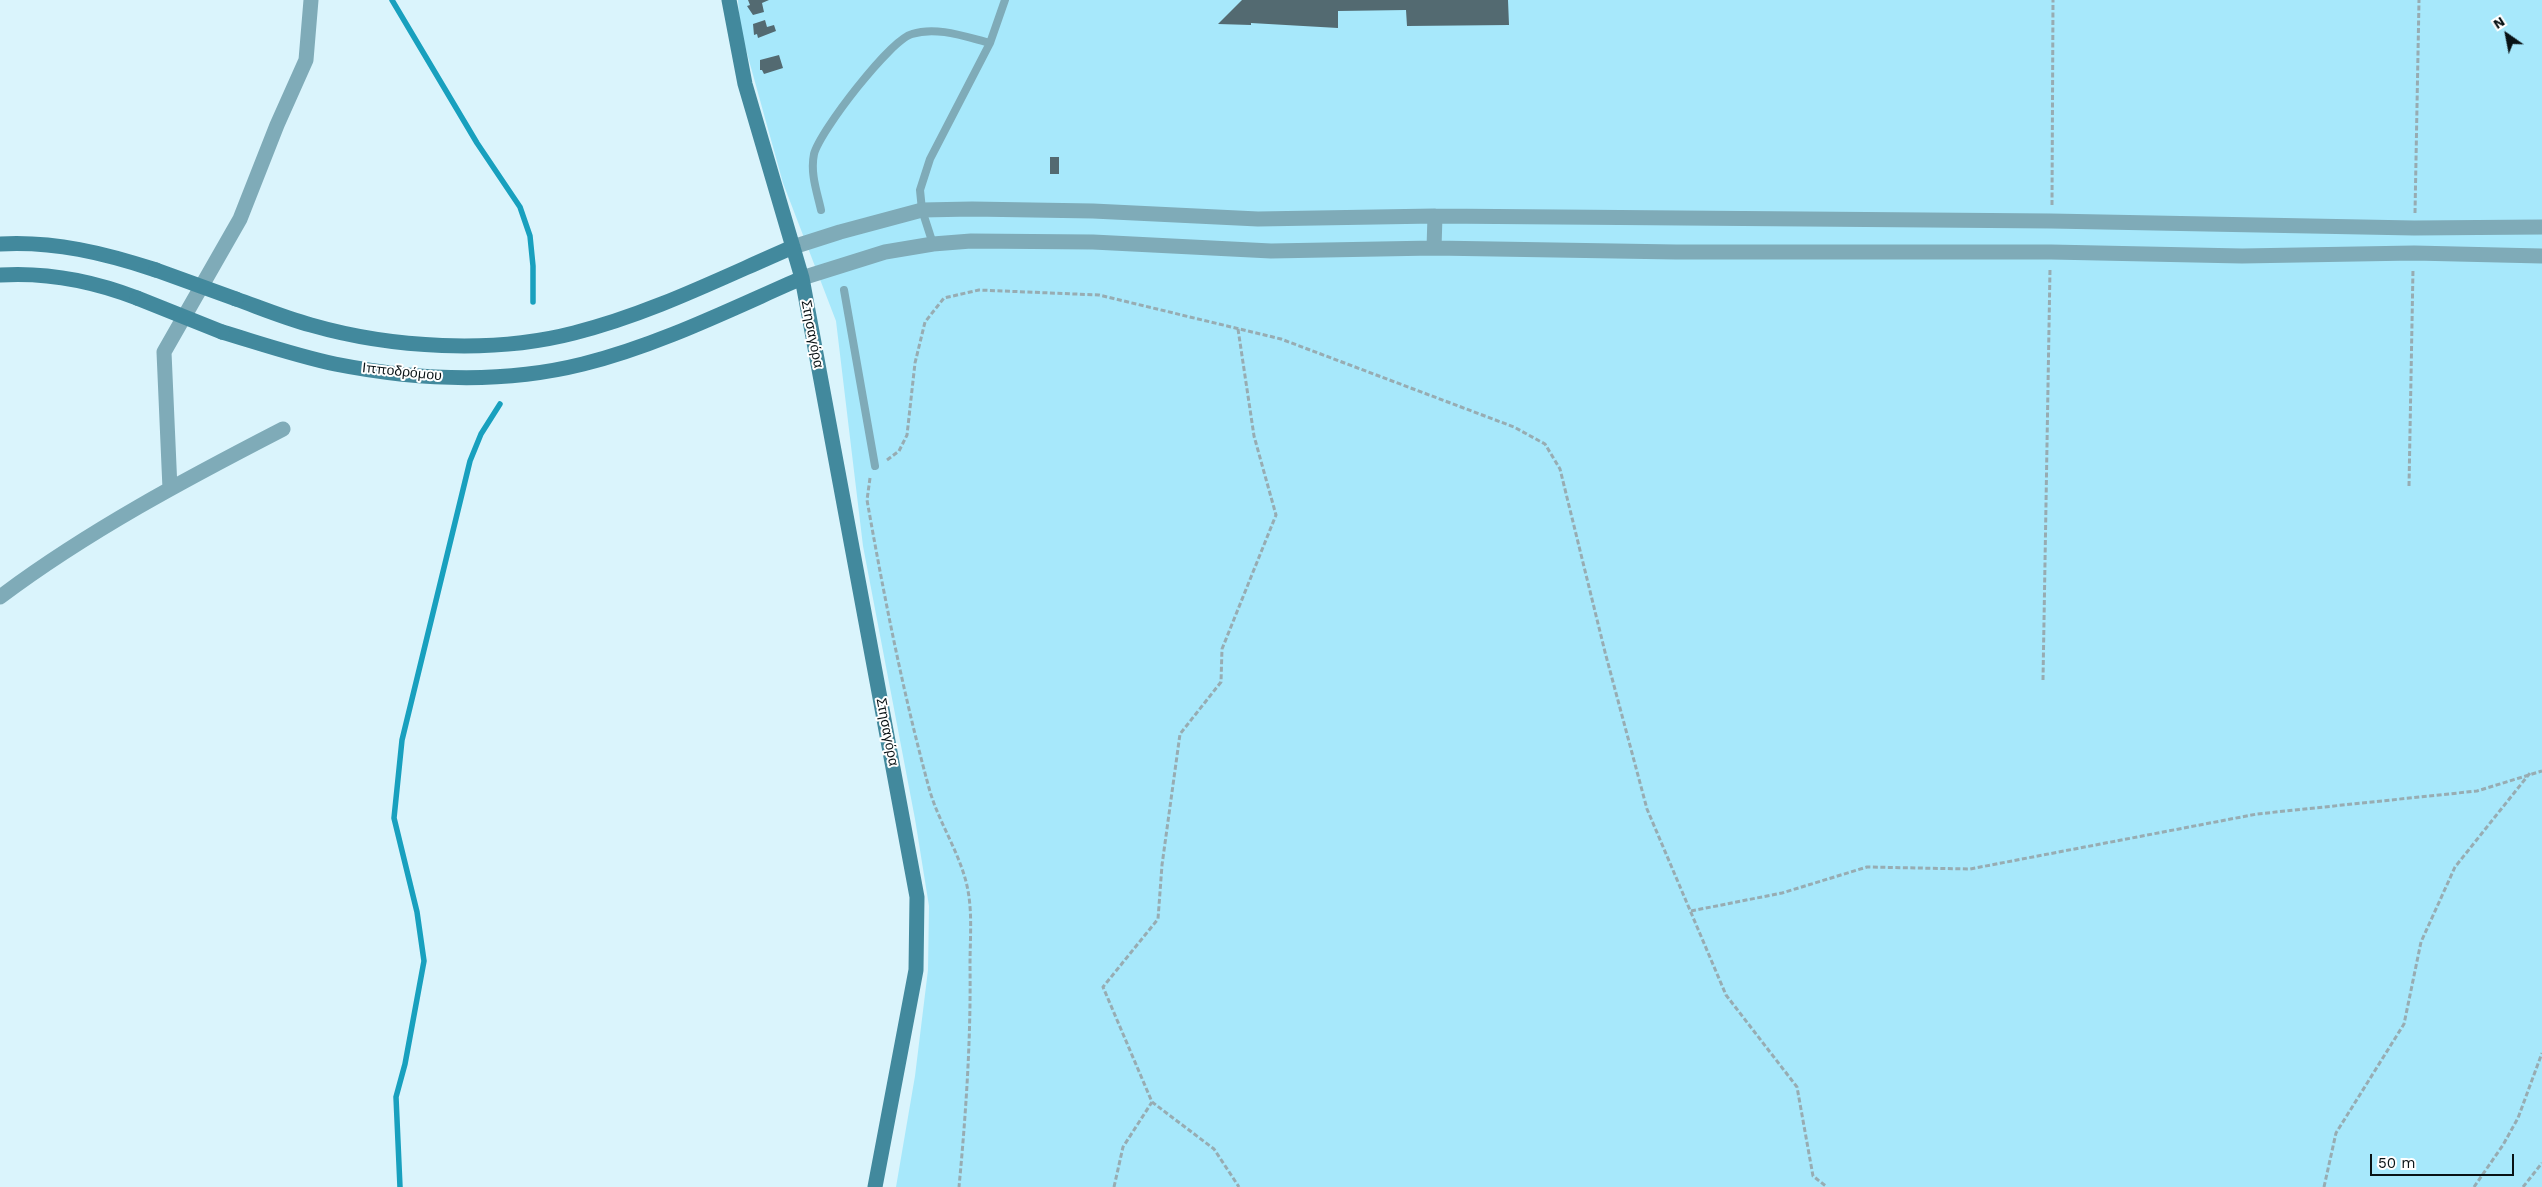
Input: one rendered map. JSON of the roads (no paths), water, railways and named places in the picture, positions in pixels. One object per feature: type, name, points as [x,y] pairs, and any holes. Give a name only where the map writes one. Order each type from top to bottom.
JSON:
[{"type":"main road","name":"Στησαγόρα","points":[[729,0],[745,84],[802,278],[917,897],[916,970],[875,1187]]},
{"type":"main road","points":[[0,244],[42,243],[73,246],[109,254],[304,323],[348,334],[436,345],[469,346],[538,340],[614,321],[681,296],[793,247]]},
{"type":"main road","name":"Ιπποδρόμου","points":[[0,275],[72,278],[138,298],[222,332],[304,356],[366,369],[434,377],[505,376],[583,364],[623,352],[695,324],[802,278]]},
{"type":"street","points":[[170,489],[164,352],[240,219],[277,125],[306,60],[310,0]]},
{"type":"street","points":[[793,247],[922,210],[1011,209],[1258,218],[1435,216],[2051,222],[2414,228],[2542,227]]},
{"type":"street","points":[[1434,248],[1435,216]]},
{"type":"street","points":[[802,278],[885,252],[934,244],[971,241],[1084,242],[1271,251],[1434,248],[1676,252],[2051,252],[2242,256],[2414,253],[2542,256]]},
{"type":"street","points":[[0,596],[47,561],[170,489],[283,429]]},
{"type":"lane","points":[[934,244],[922,210],[920,190],[930,159],[990,42],[1005,0]]},
{"type":"lane","points":[[821,210],[813,171],[815,153],[827,126],[889,50],[910,34],[929,30],[990,42]]},
{"type":"lane","points":[[844,290],[875,466]]},
{"type":"waterway","points":[[392,0],[477,143],[520,207],[530,236],[533,266],[533,302]]},
{"type":"waterway","points":[[400,1187],[396,1097],[405,1064],[424,961],[417,912],[394,818],[402,740],[470,461],[481,434],[500,404]]}]
